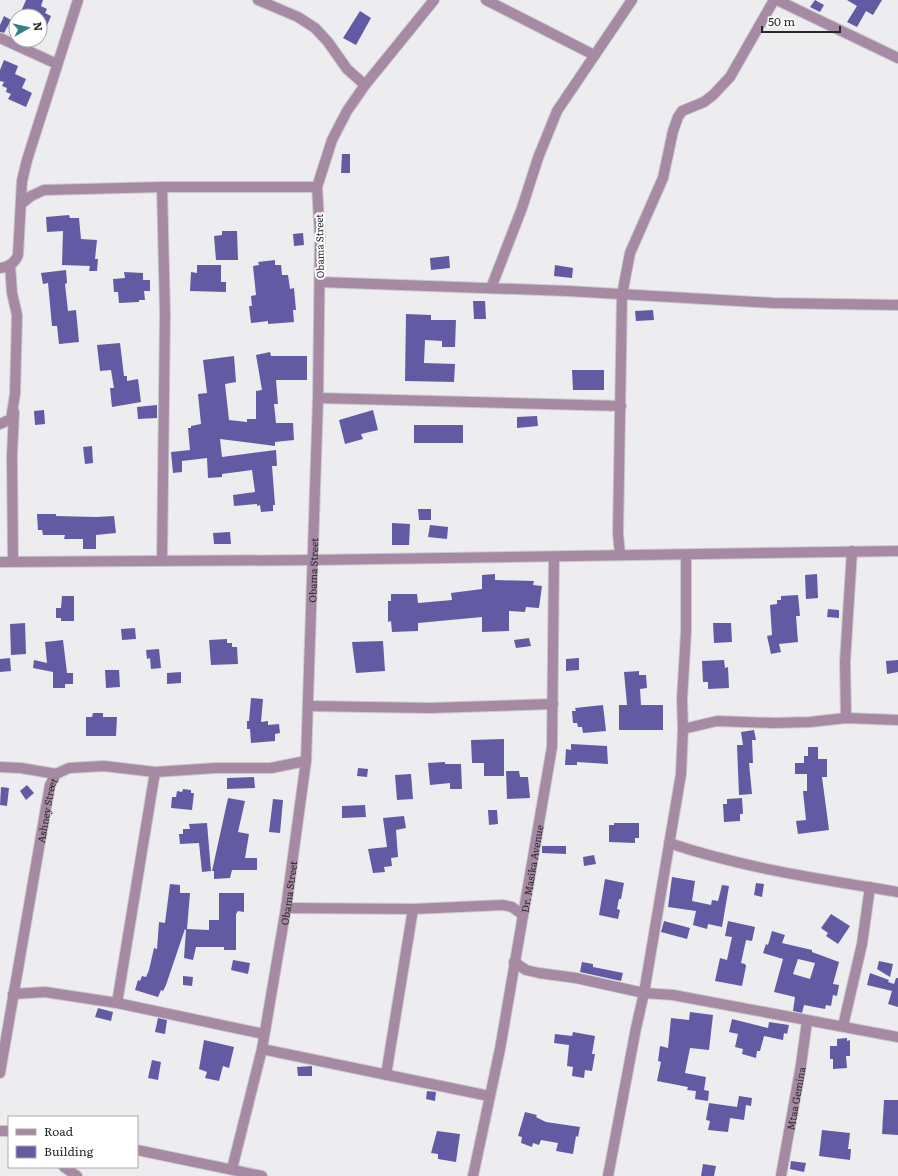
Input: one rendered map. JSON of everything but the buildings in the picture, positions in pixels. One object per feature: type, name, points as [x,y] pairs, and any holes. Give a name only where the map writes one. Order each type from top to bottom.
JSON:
[{"type":"street","points":[[13,562],[12,456],[17,315],[5,266],[15,262],[18,255],[22,181],[27,160],[78,0]]},
{"type":"street","points":[[258,0],[298,17],[315,28],[328,42],[347,69],[365,85]]},
{"type":"street","name":"Obama Street","points":[[232,1169],[262,1049],[286,908],[306,761],[318,398],[320,237],[317,187],[332,140],[347,111],[365,85],[434,0]]},
{"type":"street","points":[[486,0],[594,56]]},
{"type":"street","points":[[491,288],[522,208],[538,158],[557,111],[632,0]]},
{"type":"street","points":[[620,554],[618,534],[622,295],[630,253],[663,178],[673,131],[678,117],[682,111],[704,102],[730,77],[775,0],[898,58]]},
{"type":"street","points":[[1,40],[57,64]]},
{"type":"street","points":[[21,204],[31,196],[44,190],[162,187],[317,187]]},
{"type":"street","points":[[162,187],[165,313],[162,561]]},
{"type":"street","points":[[320,282],[491,288],[773,303],[898,305]]},
{"type":"street","points":[[318,398],[621,406]]},
{"type":"street","points":[[0,424],[11,419],[14,410]]},
{"type":"street","points":[[846,718],[845,662],[852,551]]},
{"type":"street","points":[[0,562],[313,560],[554,557],[620,554],[686,555],[898,551]]},
{"type":"street","points":[[608,1176],[644,993],[681,774],[683,729],[682,700],[686,632],[686,555]]},
{"type":"street","name":"Dr. Masika Avenue","points":[[472,1176],[500,1049],[552,746],[554,557]]},
{"type":"street","points":[[309,706],[428,708],[553,704]]},
{"type":"street","points":[[683,729],[717,721],[796,723],[846,718],[898,720]]},
{"type":"street","name":"Ashney Street","points":[[0,1073],[50,786],[56,774],[69,768],[104,766],[155,772],[216,768],[271,768],[306,761]]},
{"type":"street","points":[[0,767],[21,768],[56,774]]},
{"type":"street","points":[[117,1003],[155,772]]},
{"type":"street","points":[[669,843],[702,854],[898,892]]},
{"type":"street","points":[[843,1026],[862,944],[870,887]]},
{"type":"street","points":[[286,908],[413,909],[502,905],[512,907],[523,915]]},
{"type":"street","points":[[386,1075],[413,909]]},
{"type":"street","points":[[514,962],[526,970],[576,978],[644,993],[673,995],[806,1021],[843,1026],[898,1038]]},
{"type":"street","points":[[13,994],[45,992],[117,1003],[264,1034]]},
{"type":"street","name":"Mtaa Gemina","points":[[781,1176],[801,1065],[806,1021]]},
{"type":"street","points":[[262,1049],[489,1096]]},
{"type":"street","points":[[138,1150],[262,1176]]},
{"type":"street","points":[[65,1168],[77,1176]]}]
